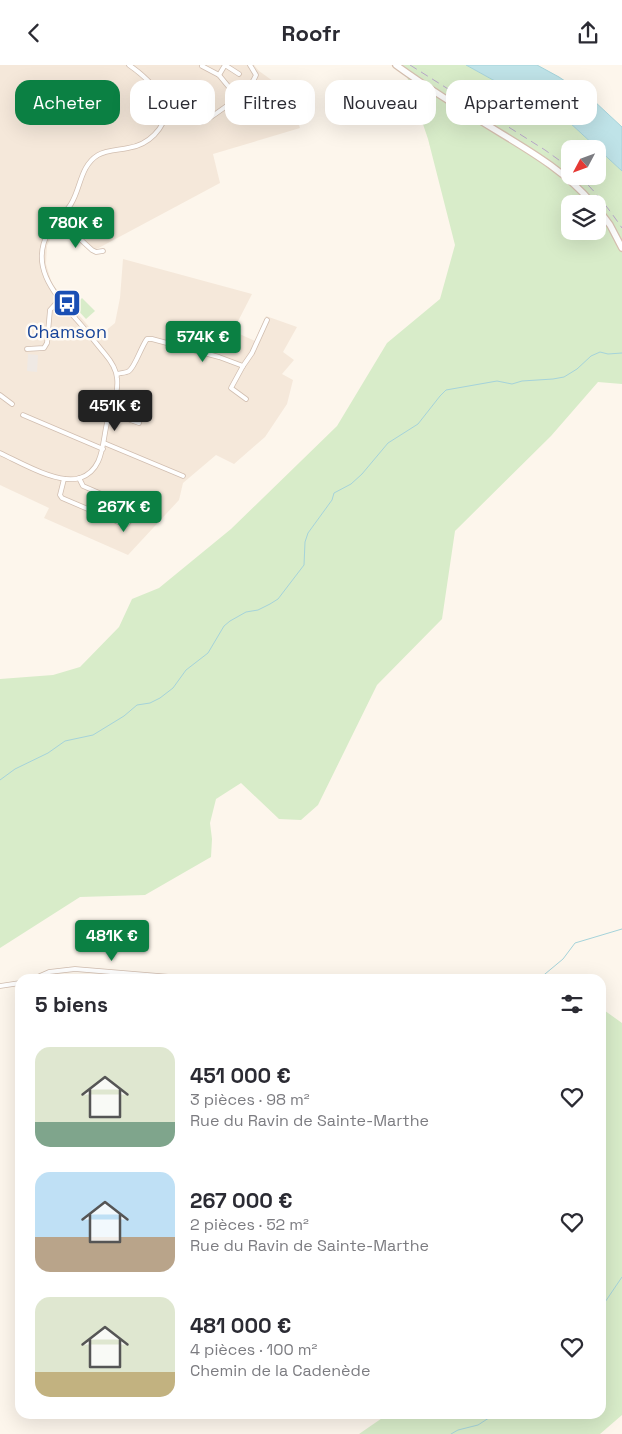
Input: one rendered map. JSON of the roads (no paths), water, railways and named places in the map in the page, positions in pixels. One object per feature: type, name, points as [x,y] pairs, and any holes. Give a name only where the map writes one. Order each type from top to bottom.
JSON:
[{"type":"main road","points":[[396,65],[440,97],[535,154],[574,183],[585,195]]},
{"type":"main road","points":[[606,220],[622,248]]},
{"type":"street","points":[[129,65],[146,80]]},
{"type":"street","points":[[219,75],[224,65],[240,74]]},
{"type":"street","points":[[250,65],[256,75],[254,80]]},
{"type":"street","points":[[202,66],[219,75],[225,82]]},
{"type":"street","points":[[215,114],[225,106]]},
{"type":"street","points":[[0,453],[64,479],[79,478],[86,475],[94,469],[100,460],[107,422],[117,392],[117,374],[105,354],[59,300],[47,280],[42,254],[45,240],[53,225],[72,204],[82,173],[91,161],[98,155],[136,147],[144,143],[158,131],[161,125]]},
{"type":"street","points":[[53,225],[80,239],[92,250],[96,252],[103,251]]},
{"type":"street","points":[[27,349],[44,348],[47,343],[50,310],[59,300]]},
{"type":"street","points":[[246,399],[231,387],[252,353],[267,320]]},
{"type":"street","points":[[117,374],[129,371],[146,339],[219,357],[243,366]]},
{"type":"street","points":[[0,395],[12,404]]},
{"type":"street","points":[[111,413],[139,423]]},
{"type":"street","points":[[23,415],[103,449]]},
{"type":"street","points":[[104,443],[183,477]]},
{"type":"street","points":[[64,479],[60,495],[62,498],[123,524],[127,524],[131,520],[134,508],[83,486],[79,478]]},
{"type":"street","points":[[44,974],[75,969],[135,974]]},
{"type":"street","points":[[0,986],[15,984]]},
{"type":"water","points":[[466,65],[537,65],[563,80],[493,80]]},
{"type":"water","points":[[597,104],[622,127],[622,171],[606,156],[606,140],[588,140],[572,125],[597,125]]},
{"type":"waterway","points":[[0,780],[15,769],[48,753],[65,741],[93,735],[124,716],[137,705],[150,703],[160,698],[173,688],[186,670],[208,653],[224,626],[246,612],[258,610],[278,599],[304,565],[305,542],[308,533],[332,500],[334,493],[351,484],[362,474],[388,443],[418,424],[446,390],[497,381],[512,384],[522,381],[564,377],[577,369],[591,356],[600,352],[608,354],[622,353]]},
{"type":"waterway","points":[[545,974],[563,959],[575,943],[622,929]]},
{"type":"waterway","points":[[606,1301],[622,1277]]},
{"type":"waterway","points":[[451,1434],[458,1430],[478,1425],[487,1419]]},
{"type":"railway","points":[[410,65],[561,162]]},
{"type":"railway","points":[[588,185],[622,228]]},
{"type":"place","name":"Chamson","points":[[67,303]]}]
